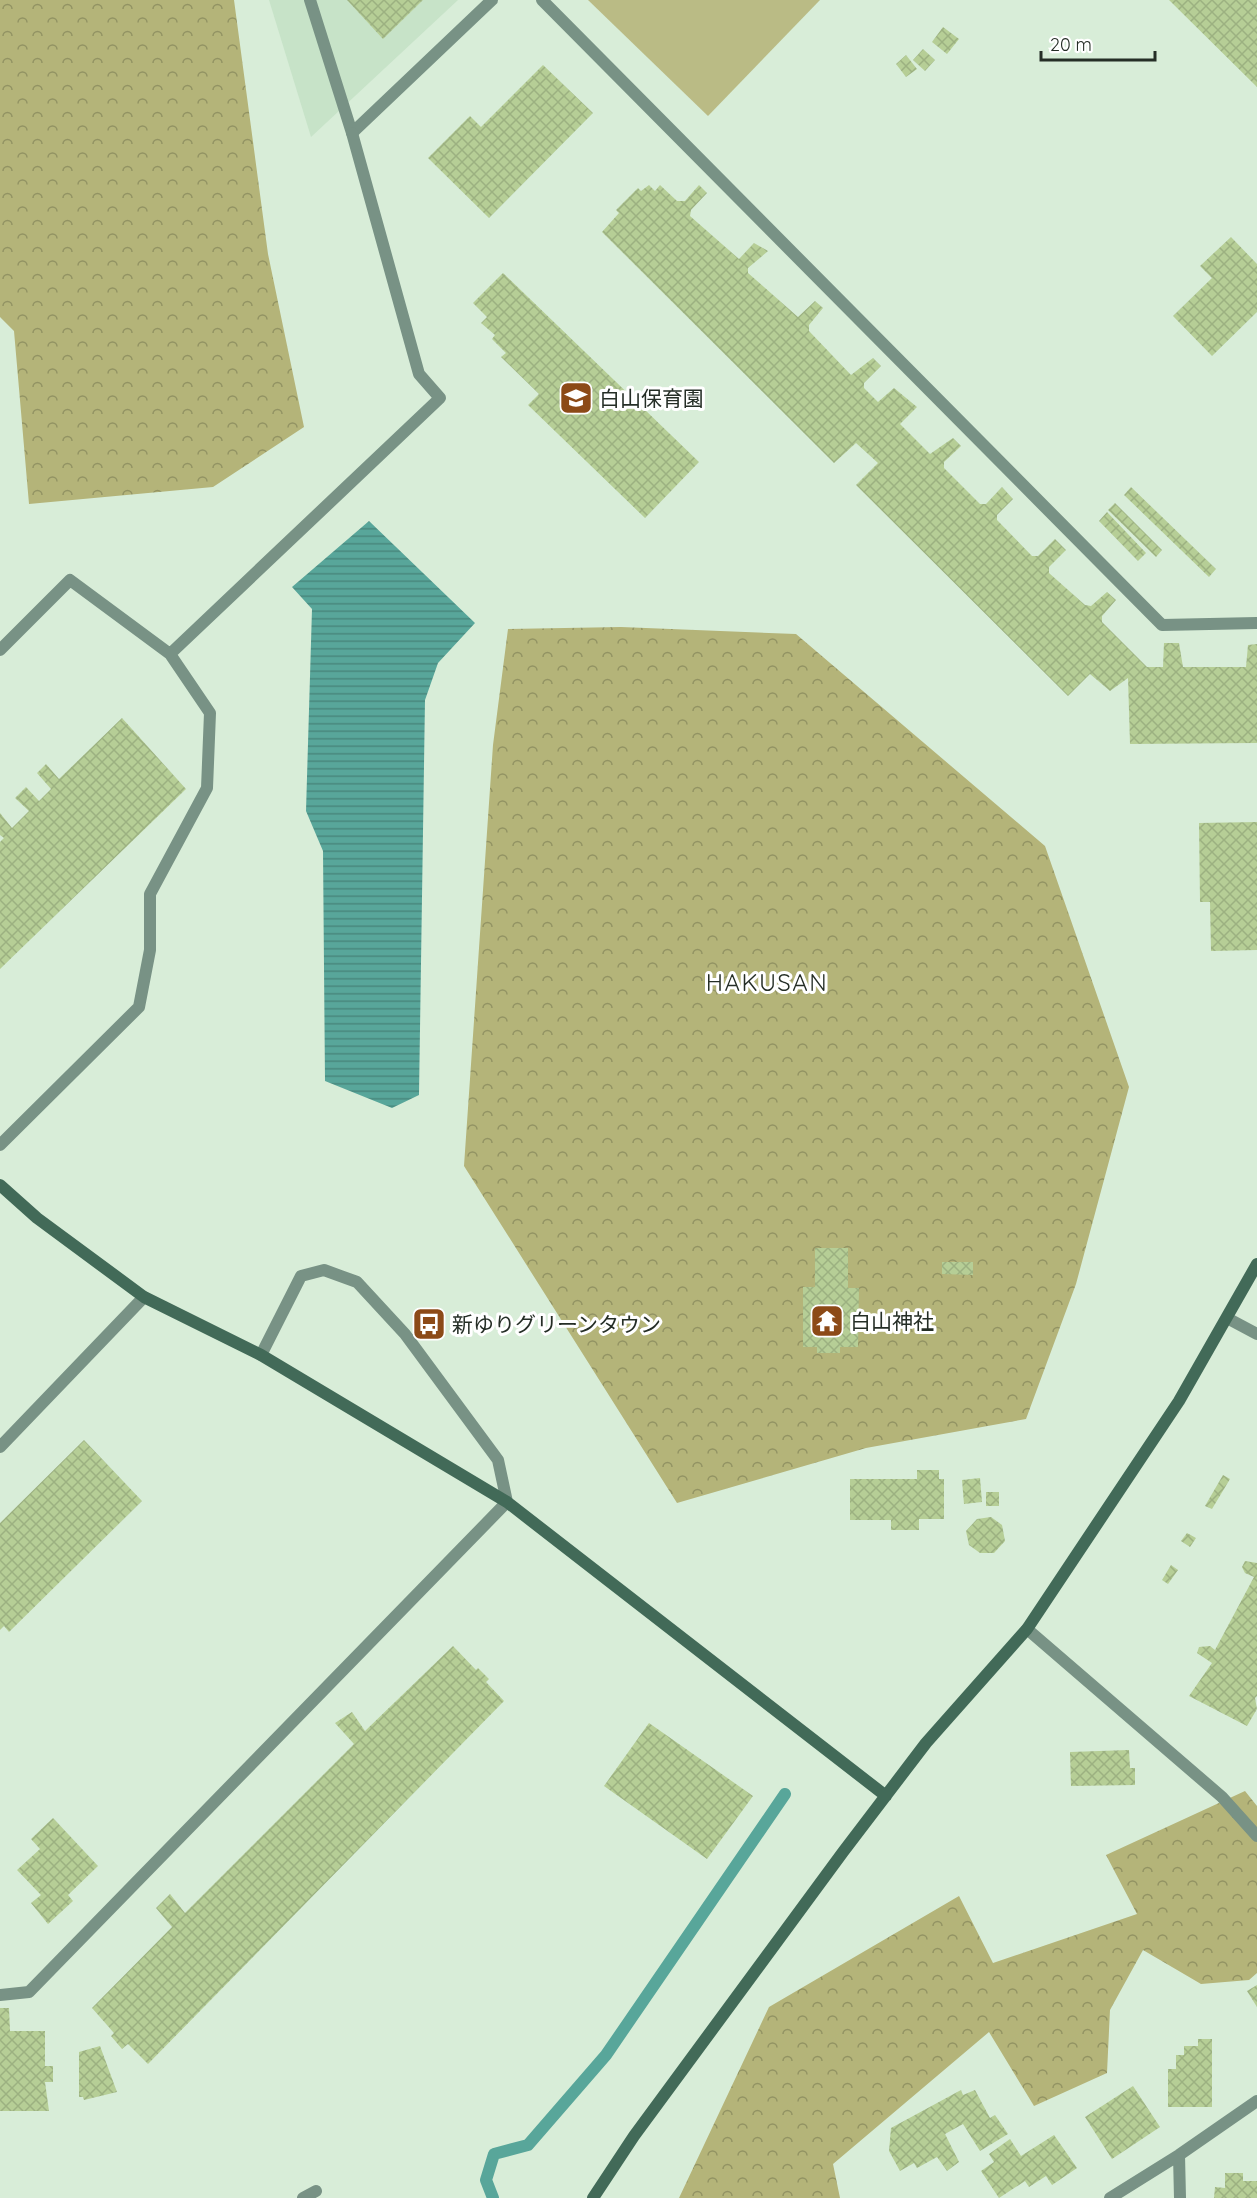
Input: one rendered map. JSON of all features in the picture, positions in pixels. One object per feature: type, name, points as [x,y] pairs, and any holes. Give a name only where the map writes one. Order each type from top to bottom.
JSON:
[{"type":"street","points":[[170,654],[441,398],[419,374],[352,134],[310,0]]},
{"type":"street","points":[[352,134],[492,0]]},
{"type":"street","points":[[542,0],[1162,625],[1257,623]]},
{"type":"street","points":[[0,650],[70,580],[170,654],[210,713],[207,788],[150,894],[150,950],[139,1007],[0,1144]]},
{"type":"street","points":[[0,1185],[37,1218],[144,1297],[261,1355],[507,1502],[886,1796]]},
{"type":"street","points":[[593,2198],[641,2126],[926,1743],[1027,1629],[1179,1401],[1257,1264]]},
{"type":"street","points":[[261,1355],[301,1276],[324,1270],[357,1281],[405,1334],[498,1460],[507,1502]]},
{"type":"street","points":[[0,1447],[144,1297]]},
{"type":"street","points":[[1227,1318],[1257,1334]]},
{"type":"street","points":[[0,1995],[29,1992],[507,1502]]},
{"type":"street","points":[[1027,1629],[1222,1797],[1257,1836]]},
{"type":"street","points":[[1110,2198],[1179,2155],[1257,2101]]},
{"type":"street","points":[[1179,2155],[1180,2198]]},
{"type":"street","points":[[303,2198],[316,2191]]},
{"type":"shaded area","points":[[269,0],[458,0],[311,137]]},
{"type":"shaded area","points":[[588,0],[820,0],[708,116]]},
{"type":"green space","points":[[0,0],[234,0],[268,254],[304,427],[213,487],[29,504],[14,331],[0,317]]},
{"type":"green space","points":[[621,627],[796,634],[1045,846],[1129,1087],[1076,1284],[1026,1419],[866,1448],[677,1503],[464,1166],[493,745],[508,629]]},
{"type":"green space","points":[[1245,1791],[1257,1806],[1257,1973],[1249,1980],[1201,1984],[1143,1950],[1110,2010],[1107,2073],[1034,2106],[989,2032],[833,2164],[840,2198],[679,2198],[769,2007],[959,1896],[993,1963],[1137,1914],[1106,1855]]},
{"type":"water","points":[[369,521],[475,623],[438,663],[425,700],[419,1095],[392,1108],[325,1081],[323,851],[306,811],[312,609],[292,587]]},
{"type":"building","points":[[347,0],[423,0],[383,39]]},
{"type":"building","points":[[1169,0],[1257,0],[1257,87]]},
{"type":"building","points":[[943,27],[959,39],[947,54],[932,42]]},
{"type":"building","points":[[923,49],[935,60],[925,71],[913,60]]},
{"type":"building","points":[[906,55],[917,69],[906,77],[896,64]]},
{"type":"building","points":[[543,65],[593,113],[489,218],[428,158],[470,116],[481,127]]},
{"type":"building","points":[[649,185],[655,191],[660,185],[677,201],[685,201],[699,185],[707,193],[691,210],[690,216],[739,259],[754,243],[768,251],[748,268],[748,273],[798,317],[815,301],[823,308],[809,325],[809,331],[851,375],[873,358],[881,366],[864,383],[864,388],[878,402],[894,388],[917,407],[900,424],[930,454],[953,438],[961,446],[944,462],[944,468],[980,504],[986,504],[1002,487],[1013,499],[997,515],[997,520],[1032,556],[1038,556],[1055,539],[1066,550],[1049,567],[1049,573],[1085,605],[1091,606],[1107,592],[1116,600],[1102,616],[1102,622],[1147,667],[1163,667],[1164,643],[1179,643],[1183,667],[1246,667],[1248,645],[1257,644],[1257,743],[1130,744],[1128,678],[1110,691],[1090,674],[1068,696],[856,485],[878,463],[856,443],[834,463],[602,232],[619,213],[616,210],[638,188],[641,191]]},
{"type":"building","points":[[1231,237],[1257,264],[1257,312],[1212,356],[1173,316],[1212,278],[1200,266]]},
{"type":"building","points":[[503,273],[699,462],[645,518],[528,405],[539,394],[501,357],[506,353],[492,339],[495,335],[481,323],[487,317],[473,303]]},
{"type":"building","points":[[1131,487],[1216,569],[1209,577],[1124,495]]},
{"type":"building","points":[[1115,503],[1162,550],[1156,557],[1108,510]]},
{"type":"building","points":[[1107,512],[1146,553],[1138,561],[1099,521]]},
{"type":"building","points":[[122,718],[186,789],[0,969],[0,842],[4,838],[0,835],[0,813],[12,828],[29,811],[15,798],[26,787],[39,801],[51,789],[37,773],[46,764],[59,779]]},
{"type":"building","points":[[1257,822],[1257,950],[1211,951],[1210,902],[1200,902],[1199,823]]},
{"type":"building","points":[[815,1248],[848,1248],[848,1288],[859,1288],[858,1347],[840,1347],[840,1353],[817,1353],[817,1347],[803,1347],[803,1287],[815,1287]]},
{"type":"building","points":[[942,1262],[973,1262],[973,1275],[942,1274]]},
{"type":"building","points":[[84,1440],[142,1501],[9,1632],[4,1626],[0,1630],[0,1523]]},
{"type":"building","points":[[917,1470],[939,1470],[939,1479],[944,1479],[944,1519],[919,1519],[919,1530],[891,1530],[891,1520],[850,1520],[850,1479],[917,1479]]},
{"type":"building","points":[[1223,1475],[1230,1479],[1212,1509],[1205,1506]]},
{"type":"building","points":[[980,1478],[982,1502],[964,1504],[962,1480]]},
{"type":"building","points":[[986,1492],[999,1492],[999,1506],[986,1506]]},
{"type":"building","points":[[991,1517],[1002,1525],[1005,1541],[994,1553],[980,1553],[969,1545],[966,1531],[977,1519]]},
{"type":"building","points":[[1187,1533],[1196,1538],[1190,1547],[1181,1541]]},
{"type":"building","points":[[1245,1561],[1257,1563],[1257,1696],[1255,1698],[1257,1709],[1247,1726],[1189,1696],[1212,1663],[1197,1653],[1199,1647],[1210,1646],[1215,1650],[1254,1577],[1245,1573],[1242,1567]]},
{"type":"building","points":[[1171,1565],[1178,1570],[1168,1584],[1162,1580]]},
{"type":"building","points":[[453,1646],[476,1670],[478,1668],[489,1679],[486,1682],[504,1701],[148,2064],[128,2044],[122,2049],[111,2036],[114,2033],[92,2008],[172,1927],[156,1908],[170,1894],[185,1913],[354,1744],[335,1723],[352,1712],[365,1731]]},
{"type":"building","points":[[649,1723],[753,1796],[707,1859],[604,1786]]},
{"type":"building","points":[[1129,1750],[1130,1768],[1135,1768],[1135,1785],[1071,1786],[1070,1752]]},
{"type":"building","points":[[53,1818],[98,1866],[68,1895],[73,1901],[48,1924],[31,1903],[41,1895],[17,1870],[40,1849],[31,1839]]},
{"type":"building","points":[[1257,1985],[1257,2007],[1247,1991]]},
{"type":"building","points":[[0,2008],[9,2008],[10,2031],[45,2031],[45,2066],[53,2066],[53,2082],[45,2082],[49,2111],[0,2111]]},
{"type":"building","points":[[1198,2039],[1212,2039],[1212,2107],[1168,2107],[1168,2069],[1176,2069],[1176,2055],[1184,2055],[1184,2046],[1198,2046]]},
{"type":"building","points":[[100,2046],[117,2092],[84,2100],[83,2097],[79,2097],[79,2052]]},
{"type":"building","points":[[1133,2086],[1160,2127],[1112,2159],[1085,2117]]},
{"type":"building","points":[[961,2090],[963,2095],[975,2090],[990,2118],[995,2115],[1008,2134],[980,2151],[963,2124],[945,2134],[959,2162],[947,2171],[937,2157],[917,2168],[914,2163],[900,2171],[889,2151],[891,2128]]},
{"type":"building","points":[[1054,2135],[1077,2168],[1052,2185],[1046,2176],[1029,2187],[1025,2181],[999,2198],[981,2171],[994,2162],[989,2154],[1010,2139],[1021,2156]]},
{"type":"building","points":[[1225,2173],[1243,2173],[1243,2181],[1257,2181],[1257,2198],[1214,2198],[1215,2187],[1225,2188]]},
{"type":"waterway","points":[[493,2198],[486,2180],[494,2154],[528,2145],[606,2055],[785,1794]]},
{"type":"place","name":"白山保育園","points":[[576,398]]},
{"type":"place","name":"白山神社","points":[[827,1321]]},
{"type":"place","name":"新ゆりグリーンタウン","points":[[429,1324]]},
{"type":"district","name":"HAKUSAN","points":[[767,982]]}]
